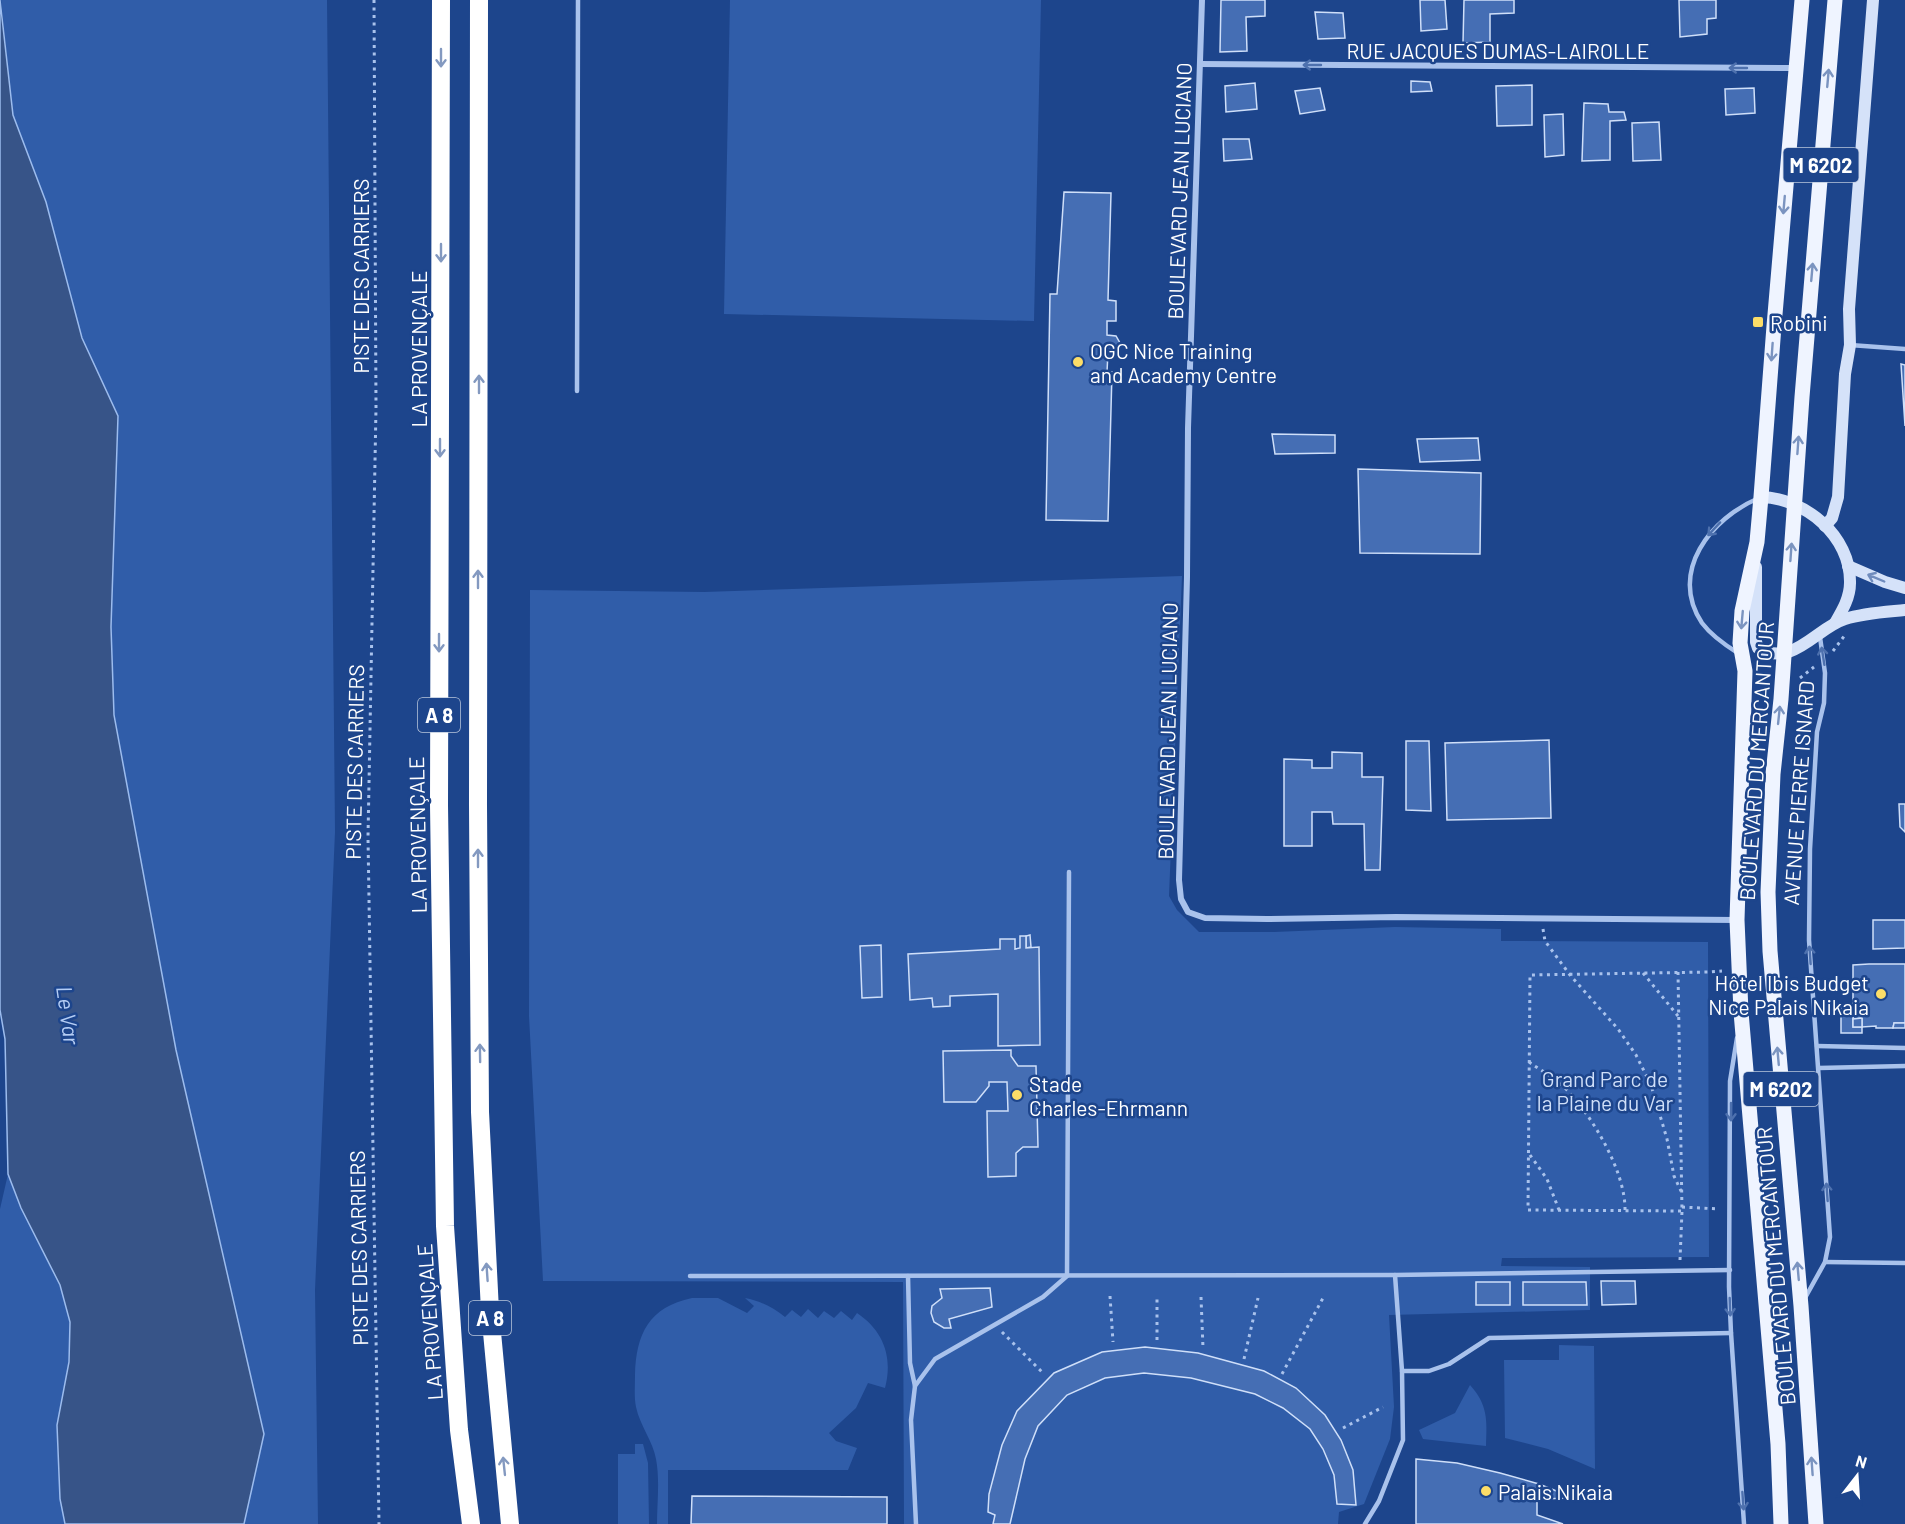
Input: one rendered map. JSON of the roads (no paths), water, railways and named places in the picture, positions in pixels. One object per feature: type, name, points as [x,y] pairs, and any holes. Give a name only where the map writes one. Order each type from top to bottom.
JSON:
[{"type":"highway","name":"LA PROVENÇALE","points":[[441,0],[439,805],[445,1214],[459,1430],[471,1524]]},
{"type":"highway","name":"A 8","points":[[479,0],[480,1112],[490,1311],[510,1524]]},
{"type":"main road","name":"BOULEVARD DU MERCANTOUR","points":[[1780,1524],[1778,1444],[1739,971],[1737,920],[1745,706],[1745,671],[1740,643],[1742,611],[1757,542],[1802,0]]},
{"type":"main road","name":"BOULEVARD DU MERCANTOUR","points":[[1816,1524],[1801,1306],[1771,974],[1767,892],[1773,774],[1835,0]]},
{"type":"main road","name":"BOULEVARD DU MERCANTOUR","points":[[1778,1444],[1790,1524]]},
{"type":"street","name":"BOULEVARD JEAN LUCIANO","points":[[1202,0],[1188,428],[1187,577],[1179,880],[1181,899],[1188,912],[1205,918],[1267,920],[1396,917],[1737,920]]},
{"type":"street","points":[[1825,526],[1832,518],[1838,497],[1845,374],[1850,345],[1849,309],[1873,0]]},
{"type":"street","name":"RUE JACQUES DUMAS-LAIROLLE","points":[[1200,64],[1796,68]]},
{"type":"street","points":[[1757,542],[1756,642],[1758,648],[1768,654],[1784,653],[1806,644],[1835,622],[1844,608],[1848,595],[1850,584],[1848,566],[1836,539],[1808,511],[1794,503],[1774,497],[1761,497]]},
{"type":"street","points":[[1848,566],[1905,588]]},
{"type":"street","points":[[1835,622],[1866,614],[1905,610]]},
{"type":"lane","points":[[577,391],[578,0]]},
{"type":"lane","points":[[1850,345],[1905,350]]},
{"type":"lane","points":[[1742,655],[1722,642],[1702,623],[1692,601],[1690,578],[1696,556],[1715,527],[1743,504],[1761,497]]},
{"type":"lane","name":"AVENUE PIERRE ISNARD","points":[[1801,1306],[1825,1262],[1830,1237],[1809,940],[1810,849],[1816,732],[1824,703],[1825,683],[1819,635]]},
{"type":"lane","points":[[915,1386],[935,1359],[1043,1297],[1067,1276],[1069,872]]},
{"type":"lane","points":[[1741,1012],[1730,1081],[1730,1270],[1731,1333],[1744,1524]]},
{"type":"lane","points":[[1817,1046],[1905,1048]]},
{"type":"lane","points":[[1819,1068],[1905,1066]]},
{"type":"lane","points":[[1825,1262],[1905,1263]]},
{"type":"lane","points":[[690,1276],[1395,1275],[1730,1270]]},
{"type":"lane","points":[[1365,1524],[1379,1501],[1403,1440],[1395,1275]]},
{"type":"lane","points":[[908,1276],[910,1363],[915,1386],[912,1420],[916,1524]]},
{"type":"lane","points":[[1401,1371],[1429,1371],[1449,1364],[1489,1338],[1731,1333]]},
{"type":"water","name":"Le Var","points":[[0,0],[13,115],[46,202],[82,338],[118,416],[111,627],[114,715],[176,1050],[264,1434],[244,1524],[65,1524],[60,1499],[57,1425],[69,1362],[70,1322],[60,1285],[21,1208],[8,1174],[5,1039],[0,1010]]},
{"type":"place","name":"Robini","points":[[1758,322]]},
{"type":"place","name":"OGC Nice Training and Academy Centre","points":[[1078,362]]},
{"type":"place","name":"Hôtel Ibis Budget Nice Palais Nikaia","points":[[1881,994]]},
{"type":"place","name":"Stade Charles-Ehrmann","points":[[1017,1095]]},
{"type":"place","name":"Palais Nikaia","points":[[1486,1491]]},
{"type":"park label","name":"Grand Parc de la Plaine du Var","points":[[1605,1090]]}]
